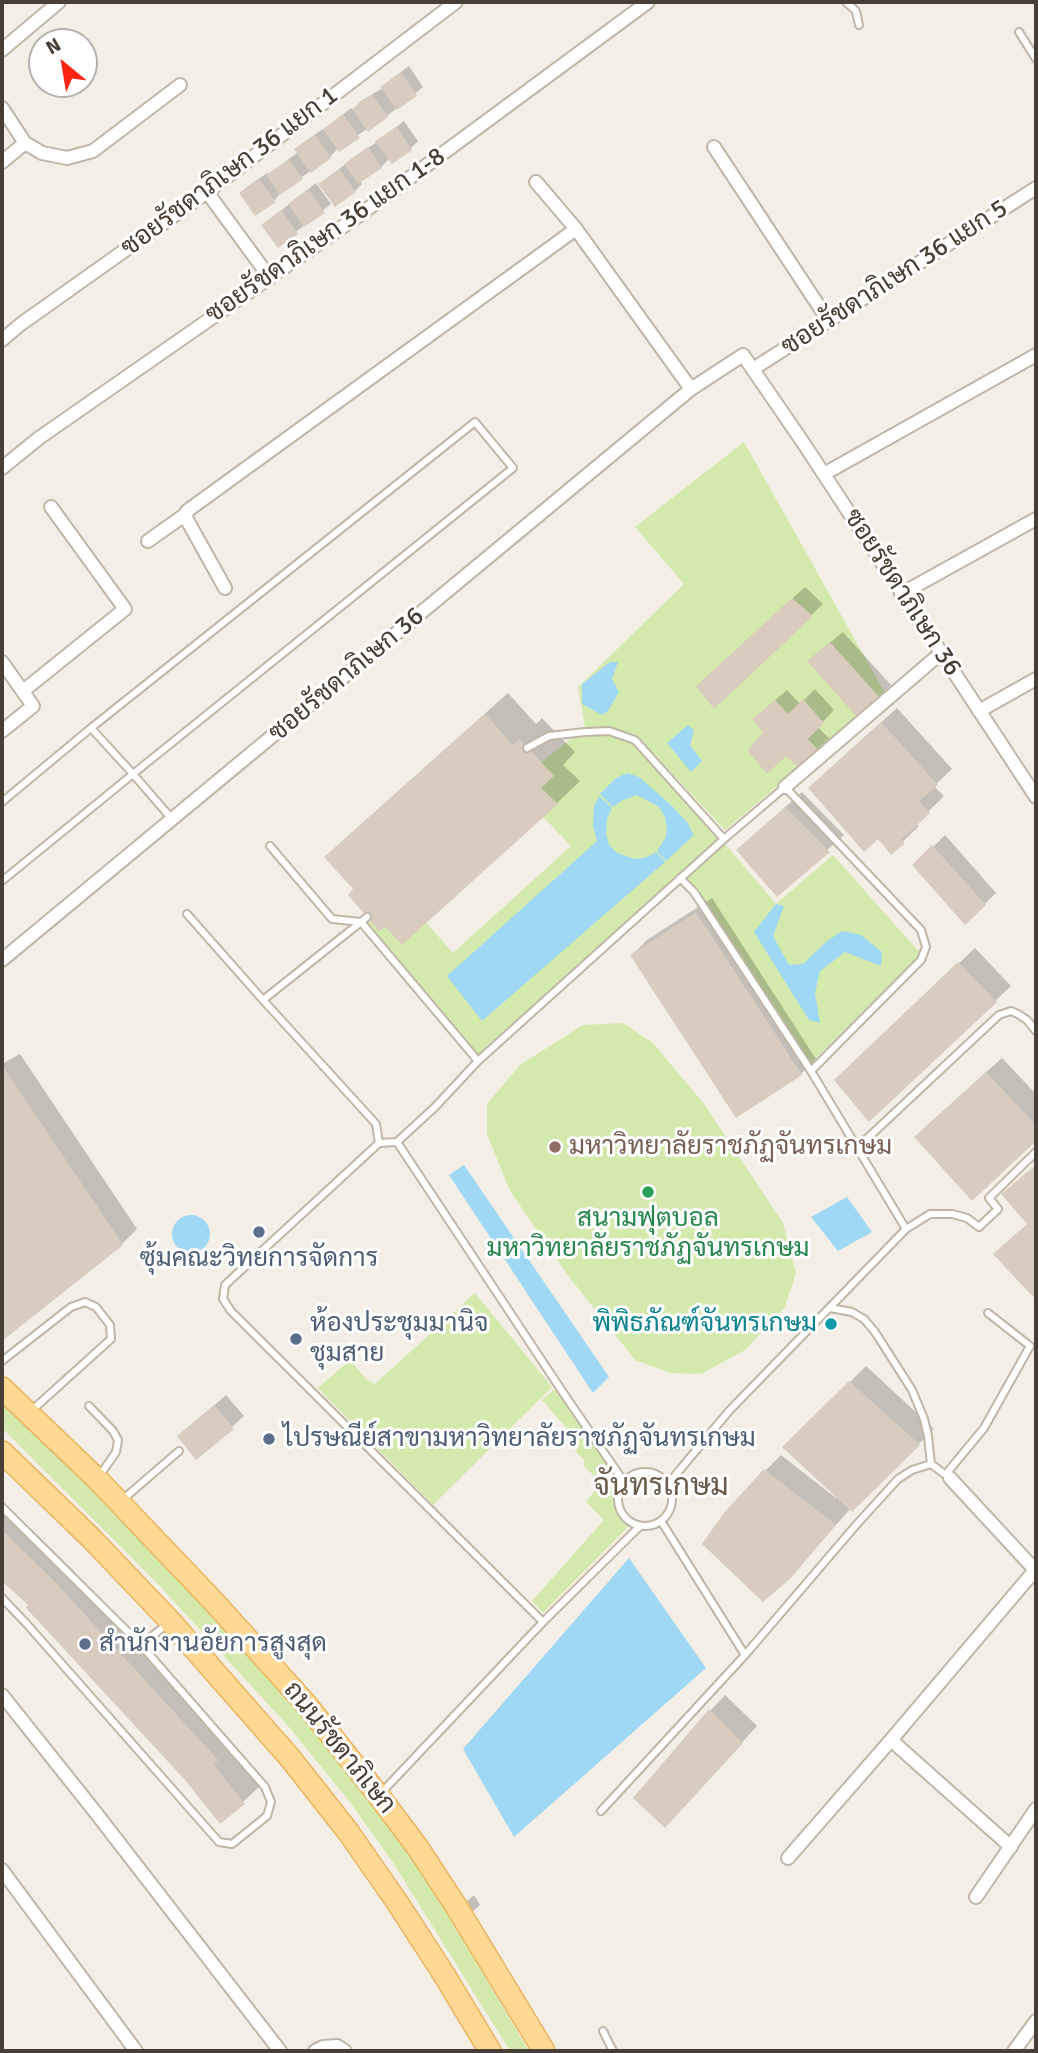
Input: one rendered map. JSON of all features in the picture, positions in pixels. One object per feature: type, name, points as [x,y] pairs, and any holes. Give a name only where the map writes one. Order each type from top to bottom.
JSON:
[{"type":"main road","name":"ถนนรัชดาภิเษก","points":[[2,1388],[97,1479],[215,1602],[306,1704],[379,1796],[456,1906],[544,2051]]},
{"type":"main road","name":"ถนนรัชดาภิเษก","points":[[2,1452],[92,1539],[170,1621],[291,1759],[349,1833],[443,1973],[490,2051]]},
{"type":"street","points":[[2,50],[59,2]]},
{"type":"street","name":"ซอยรัชดาภิเษก 36 แยก 1","points":[[2,340],[207,192],[456,2]]},
{"type":"street","name":"ซอยรัชดาภิเษก 36 แยก 1-8","points":[[2,468],[39,438],[358,216],[648,2]]},
{"type":"street","points":[[2,108],[25,143],[43,153],[67,158],[93,151],[180,85]]},
{"type":"street","points":[[2,162],[25,143]]},
{"type":"street","points":[[714,147],[828,320]]},
{"type":"street","points":[[536,182],[576,229],[691,389]]},
{"type":"street","name":"ซอยรัชดาภิเษก 36 แยก 5","points":[[753,369],[1036,187]]},
{"type":"street","points":[[207,192],[270,278]]},
{"type":"street","points":[[148,541],[576,229]]},
{"type":"street","name":"ซอยรัชดาภิเษก 36","points":[[2,960],[691,389],[743,355],[1036,797]]},
{"type":"street","points":[[824,474],[1036,355]]},
{"type":"street","points":[[23,691],[125,609],[51,507]]},
{"type":"street","points":[[186,514],[225,588]]},
{"type":"street","points":[[901,594],[1036,519]]},
{"type":"street","points":[[785,787],[941,653]]},
{"type":"street","points":[[2,663],[33,706],[2,731]]},
{"type":"street","points":[[979,711],[1036,679]]},
{"type":"street","points":[[788,1858],[1036,1570],[948,1476]]},
{"type":"street","points":[[2,1695],[280,2051]]},
{"type":"street","points":[[891,1740],[1011,1847]]},
{"type":"street","points":[[976,1897],[1036,1809]]},
{"type":"street","points":[[2,1870],[136,2051]]},
{"type":"street","points":[[1014,2051],[1036,2021]]},
{"type":"street","points":[[315,2051],[323,2047],[337,2046],[345,2051]]},
{"type":"lane","points":[[846,2],[856,11],[859,25]]},
{"type":"lane","points":[[1019,32],[1036,59]]},
{"type":"lane","points":[[2,802],[475,422],[513,468],[2,881]]},
{"type":"lane","points":[[92,728],[172,819]]},
{"type":"lane","points":[[527,748],[549,736],[585,733],[609,732],[635,740],[724,839]]},
{"type":"lane","points":[[542,1622],[231,1311],[223,1299],[225,1285],[379,1143],[397,1142],[435,1107],[478,1061],[785,787],[921,930],[926,947],[921,960],[811,1071]]},
{"type":"lane","points":[[270,846],[331,919],[364,920],[478,1061]]},
{"type":"lane","points":[[680,878],[694,892],[811,1071],[906,1229]]},
{"type":"lane","points":[[187,914],[376,1124],[379,1143]]},
{"type":"lane","points":[[263,1000],[364,920]]},
{"type":"lane","points":[[857,1148],[999,1015],[1011,1011],[1018,1014],[1036,1031]]},
{"type":"lane","points":[[397,1142],[624,1482]]},
{"type":"lane","points":[[668,1483],[729,1411],[906,1229],[930,1214],[952,1214],[967,1218],[979,1227],[999,1209],[989,1198],[1036,1152]]},
{"type":"lane","points":[[2,1361],[78,1304],[85,1302],[96,1307],[110,1325],[111,1339],[29,1413]]},
{"type":"lane","points":[[830,1308],[852,1312],[864,1318],[875,1332],[916,1400],[928,1436],[931,1464],[948,1476],[984,1429],[1036,1339]]},
{"type":"lane","points":[[988,1313],[1030,1346]]},
{"type":"lane","points":[[89,1406],[118,1440],[116,1452],[97,1479]]},
{"type":"lane","points":[[119,1502],[179,1451]]},
{"type":"lane","points":[[601,1811],[745,1655],[898,1479],[912,1470],[931,1464]]},
{"type":"lane","points":[[646,1472],[662,1477],[668,1483],[671,1508],[661,1521],[640,1526],[624,1516],[618,1499],[624,1482],[630,1476],[646,1472]]},
{"type":"lane","points":[[2,1507],[141,1645],[265,1787],[271,1802],[268,1816],[232,1844],[219,1842],[2,1598]]},
{"type":"lane","points":[[661,1521],[745,1655]]},
{"type":"lane","points":[[379,1796],[542,1622],[640,1526]]},
{"type":"lane","points":[[141,1645],[170,1621]]},
{"type":"lane","points":[[603,2031],[613,2051]]},
{"type":"green space","points":[[744,442],[886,695],[725,830],[637,736],[610,727],[585,727],[578,687],[684,584],[635,527]]},
{"type":"green space","points":[[576,735],[610,735],[635,744],[719,838],[478,1057],[367,922],[400,893],[453,953],[571,846],[522,795],[535,767]]},
{"type":"green space","points":[[724,843],[776,904],[833,855],[921,954],[810,1064],[696,888],[685,878]]},
{"type":"green space","points":[[623,1023],[653,1043],[704,1104],[783,1223],[796,1273],[785,1307],[745,1350],[701,1374],[670,1373],[635,1360],[570,1278],[510,1191],[487,1134],[487,1104],[520,1065],[583,1025]]},
{"type":"green space","points":[[475,1293],[552,1387],[433,1505],[318,1388],[350,1360],[367,1380],[375,1384]]},
{"type":"green space","points":[[557,1387],[616,1477],[615,1506],[632,1523],[543,1613],[532,1601],[604,1520],[586,1502],[600,1484],[576,1452],[580,1443],[542,1400]]},
{"type":"green space","points":[[2,1404],[109,1505],[226,1629],[350,1773],[403,1845],[443,1907],[529,2051],[510,2051],[394,1864],[349,1801],[289,1727],[158,1584],[2,1428]]},
{"type":"water","points":[[610,662],[618,662],[612,679],[619,692],[608,711],[602,715],[582,704],[582,684]]},
{"type":"water","points":[[688,725],[694,730],[690,745],[702,761],[691,772],[667,743]]},
{"type":"water","points":[[627,773],[639,777],[672,806],[687,822],[694,835],[666,861],[657,851],[666,837],[667,829],[665,817],[659,807],[637,795],[613,807],[600,794],[616,778]]},
{"type":"water","points":[[599,796],[612,808],[607,819],[606,833],[609,845],[617,853],[635,859],[645,858],[656,852],[665,862],[482,1021],[447,976],[597,841],[593,826],[594,806]]},
{"type":"water","points":[[776,904],[784,906],[773,936],[789,965],[803,964],[842,931],[861,935],[882,952],[881,966],[845,952],[820,971],[815,993],[820,1023],[809,1020],[754,932]]},
{"type":"water","points":[[464,1165],[609,1377],[593,1393],[449,1175]]},
{"type":"water","points":[[847,1197],[872,1232],[838,1251],[811,1217]]},
{"type":"water","points":[[191,1215],[205,1220],[210,1234],[205,1248],[191,1253],[177,1248],[172,1234],[177,1220]]},
{"type":"water","points":[[629,1558],[706,1668],[514,1837],[463,1749]]},
{"type":"building","points":[[401,72],[417,96],[397,110],[380,87]]},
{"type":"building","points":[[372,94],[388,117],[368,132],[352,109]]},
{"type":"building","points":[[343,114],[360,138],[339,152],[323,129]]},
{"type":"building","points":[[396,127],[412,150],[392,164],[375,141]]},
{"type":"building","points":[[315,135],[331,158],[311,173],[294,149]]},
{"type":"building","points":[[368,147],[382,168],[358,184],[344,164]]},
{"type":"building","points":[[289,159],[303,179],[280,195],[266,175]]},
{"type":"building","points":[[339,169],[356,192],[335,207],[318,184]]},
{"type":"building","points":[[259,179],[276,202],[255,216],[239,193]]},
{"type":"building","points":[[308,189],[325,213],[304,227],[288,204]]},
{"type":"building","points":[[281,210],[298,234],[278,248],[261,225]]},
{"type":"building","points":[[792,598],[813,616],[714,709],[696,686]]},
{"type":"building","points":[[830,642],[880,698],[858,718],[807,661]]},
{"type":"building","points":[[803,699],[824,723],[808,739],[818,750],[799,768],[786,756],[767,774],[747,750],[763,733],[752,719],[775,700],[788,714]]},
{"type":"building","points":[[485,714],[513,745],[519,739],[554,776],[541,788],[558,804],[402,945],[385,927],[379,931],[348,895],[353,889],[324,857]]},
{"type":"building","points":[[881,722],[938,785],[919,801],[930,813],[901,840],[905,843],[891,855],[878,839],[864,852],[808,788]]},
{"type":"building","points":[[785,807],[830,852],[777,897],[736,850]]},
{"type":"building","points":[[932,845],[986,905],[965,925],[912,865]]},
{"type":"building","points":[[696,912],[802,1075],[736,1118],[630,955]]},
{"type":"building","points":[[958,962],[997,1002],[869,1122],[834,1080]]},
{"type":"building","points":[[4,1068],[123,1245],[2,1341],[2,1069]]},
{"type":"building","points":[[986,1072],[1036,1125],[1036,1141],[972,1201],[914,1137]]},
{"type":"building","points":[[1036,1165],[1036,1293],[1033,1297],[993,1254],[1027,1224],[1001,1194]]},
{"type":"building","points":[[849,1381],[920,1445],[852,1512],[782,1447]]},
{"type":"building","points":[[214,1405],[234,1429],[196,1460],[177,1436]]},
{"type":"building","points":[[764,1469],[836,1525],[789,1580],[763,1602],[702,1544],[723,1514]]},
{"type":"building","name":"สำนักงานอัยการสูงสุด","points":[[2,1530],[56,1583],[218,1760],[214,1765],[245,1804],[220,1824],[185,1780],[26,1608],[28,1605],[2,1581]]},
{"type":"building","points":[[709,1709],[743,1743],[665,1828],[633,1798]]},
{"type":"place","name":"มหาวิทยาลัยราชภัฏจันทรเกษม","points":[[555,1147]]},
{"type":"place","name":"สนามฟุตบอล มหาวิทยาลัยราชภัฏจันทรเกษม","points":[[648,1192]]},
{"type":"place","name":"ซุ้มคณะวิทยการจัดการ","points":[[259,1232]]},
{"type":"place","name":"พิพิธภัณฑ์จันทรเกษม","points":[[831,1324]]},
{"type":"place","name":"ห้องประชุมมานิจ ชุมสาย","points":[[296,1339]]},
{"type":"place","name":"ไปรษณีย์สาขามหาวิทยาลัยราชภัฏจันทรเกษม","points":[[269,1439]]},
{"type":"place","name":"สำนักงานอัยการสูงสุด","points":[[85,1644]]},
{"type":"district","name":"จันทรเกษม","points":[[661,1487]]}]
